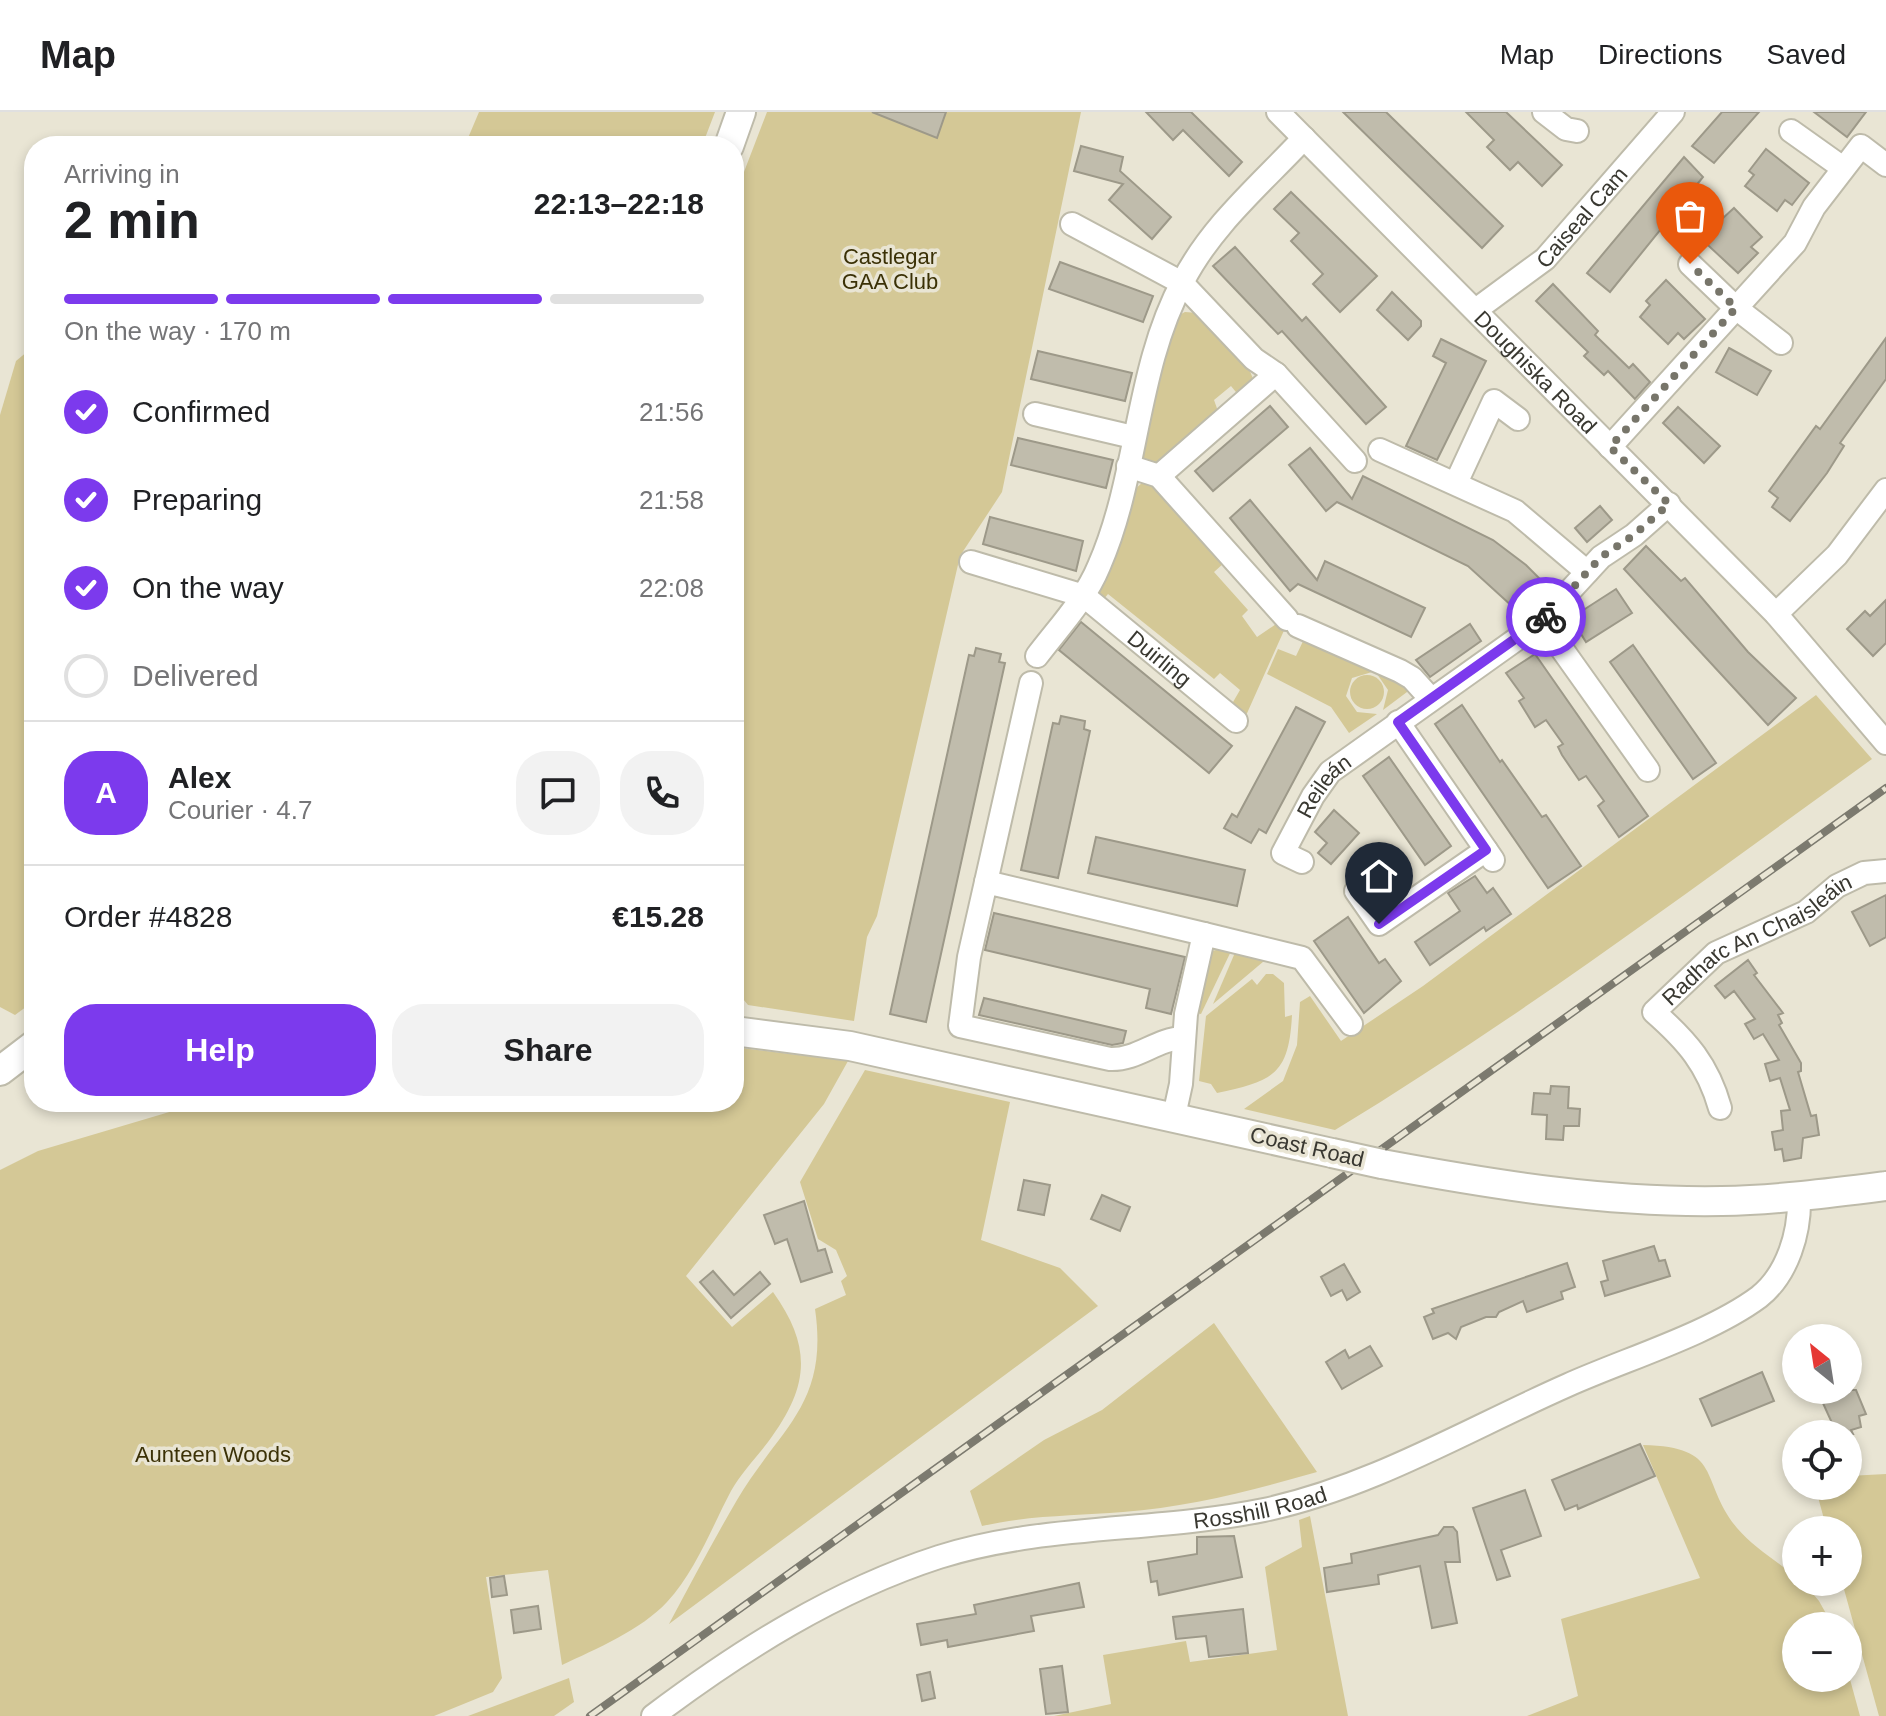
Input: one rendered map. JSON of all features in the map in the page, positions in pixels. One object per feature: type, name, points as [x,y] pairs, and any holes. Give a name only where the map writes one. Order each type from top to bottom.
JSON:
[{"type":"main road","points":[[733,136],[741,112]]},
{"type":"main road","name":"Coast Road","points":[[744,1032],[850,1046],[1382,1164],[1481,1183],[1599,1196],[1720,1201],[1799,1197],[1886,1186]]},
{"type":"main road","points":[[0,1071],[24,1053]]},
{"type":"street","name":"Doughiska Road","points":[[1278,112],[1477,309],[1776,614],[1886,743]]},
{"type":"street","points":[[1544,112],[1566,129],[1577,131]]},
{"type":"street","name":"Caiseal Cam","points":[[1477,309],[1545,259],[1673,112]]},
{"type":"street","points":[[1791,131],[1843,168]]},
{"type":"street","points":[[1037,656],[1084,596],[1100,565],[1128,466],[1153,351],[1182,283],[1212,234],[1304,138]]},
{"type":"street","points":[[1610,447],[1795,243],[1814,207],[1861,146],[1886,165]]},
{"type":"street","points":[[1072,224],[1182,283],[1254,359],[1276,374],[1355,461]]},
{"type":"street","points":[[1690,264],[1736,308],[1781,343]]},
{"type":"street","points":[[1159,476],[1276,374]]},
{"type":"street","points":[[1456,483],[1494,401],[1518,419]]},
{"type":"street","points":[[1035,414],[1133,437]]},
{"type":"street","points":[[1380,450],[1515,511],[1587,572]]},
{"type":"street","points":[[1128,466],[1159,476],[1293,622],[1400,671],[1412,678],[1431,699]]},
{"type":"street","points":[[1776,614],[1837,555],[1886,490]]},
{"type":"street","name":"Reileán","points":[[1302,862],[1283,853],[1321,783],[1351,755],[1542,621],[1587,572],[1669,504]]},
{"type":"street","name":"Duirling","points":[[971,562],[1084,596],[1236,721]]},
{"type":"street","points":[[1542,621],[1648,770]]},
{"type":"street","points":[[1031,683],[969,957],[960,1026],[1110,1059],[1135,1056],[1161,1042],[1183,1038]]},
{"type":"street","points":[[1388,868],[1356,891],[1379,924],[1490,855],[1398,722]]},
{"type":"street","name":"Radharc An Chaisleáin","points":[[1720,1108],[1708,1071],[1696,1051],[1654,1012],[1716,953],[1806,912],[1837,886],[1864,873],[1886,871]]},
{"type":"street","points":[[986,882],[1302,958],[1351,1024]]},
{"type":"street","points":[[1174,1116],[1181,1084],[1183,1038],[1204,934]]},
{"type":"street","name":"Rosshill Road","points":[[653,1716],[823,1603],[895,1572],[984,1544],[1039,1534],[1200,1521],[1266,1509],[1322,1494],[1374,1476],[1564,1386],[1724,1318],[1759,1296],[1782,1270],[1799,1216],[1799,1197]]},
{"type":"green space","points":[[479,112],[715,112],[706,136],[469,136]]},
{"type":"green space","name":"Castlegar GAA Club","points":[[767,112],[1081,112],[1002,492],[960,556],[877,916],[867,937],[854,1021],[748,1005],[744,1000],[744,172]]},
{"type":"green space","points":[[1198,313],[1246,362],[1254,381],[1240,397],[1231,386],[1214,400],[1219,414],[1158,465],[1144,460],[1145,431],[1154,388],[1168,346],[1179,315]]},
{"type":"green space","points":[[24,354],[24,1008],[15,1015],[0,1007],[0,415],[16,361]]},
{"type":"green space","points":[[1143,482],[1159,487],[1224,563],[1214,572],[1248,610],[1242,616],[1257,637],[1279,622],[1286,626],[1244,720],[1229,709],[1240,690],[1220,673],[1214,679],[1108,594],[1099,605],[1096,592],[1133,491]]},
{"type":"green space","points":[[1305,637],[1373,667],[1372,672],[1352,678],[1346,696],[1357,712],[1377,714],[1349,733],[1331,707],[1267,674],[1278,649],[1296,656]]},
{"type":"green space","points":[[1379,669],[1411,689],[1383,710],[1388,690],[1377,674]]},
{"type":"green space","points":[[1367,675],[1379,680],[1384,692],[1379,704],[1367,709],[1355,704],[1350,692],[1355,680]]},
{"type":"green space","points":[[1816,695],[1872,759],[1540,996],[1335,1130],[1244,1109],[1283,1081],[1297,1045],[1300,1002],[1310,996],[1341,1041],[1423,986]]},
{"type":"green space","points":[[1233,947],[1201,1014],[1196,1013],[1211,951]]},
{"type":"green space","points":[[1237,948],[1270,956],[1213,1004]]},
{"type":"green space","points":[[1266,974],[1273,974],[1284,983],[1285,1017],[1292,1015],[1287,1051],[1282,1063],[1265,1079],[1217,1093],[1211,1084],[1199,1081],[1206,1016],[1252,979],[1257,985]]},
{"type":"green space","name":"Aunteen Woods","points":[[744,1048],[848,1061],[824,1104],[686,1276],[732,1327],[773,1292],[795,1331],[801,1367],[792,1403],[782,1422],[735,1484],[686,1577],[667,1602],[644,1621],[618,1638],[562,1665],[548,1570],[486,1577],[502,1678],[493,1692],[434,1716],[0,1716],[0,1170],[38,1151],[169,1112],[744,1112]]},
{"type":"green space","points":[[865,1070],[1010,1102],[981,1240],[1060,1268],[1098,1306],[669,1624],[737,1500],[784,1433],[808,1392],[815,1369],[815,1309],[846,1295],[841,1281],[847,1276],[836,1250],[818,1239],[800,1182]]},
{"type":"green space","points":[[1214,1323],[1317,1472],[1197,1502],[982,1526],[970,1491],[1044,1440],[1102,1410]]},
{"type":"green space","points":[[1643,1445],[1669,1447],[1698,1459],[1737,1528],[1782,1566],[1782,1596],[1815,1596],[1819,1601],[1825,1612],[1782,1612],[1782,1692],[1853,1692],[1860,1716],[1527,1716],[1578,1696],[1561,1619],[1700,1578]]},
{"type":"green space","points":[[1886,1474],[1886,1716],[1879,1716],[1862,1654],[1862,1612],[1850,1612],[1846,1596],[1862,1596],[1862,1516],[1823,1516],[1819,1500],[1862,1500],[1862,1475]]},
{"type":"green space","points":[[1310,1516],[1348,1716],[1054,1716],[1111,1704],[1103,1655],[1186,1641],[1190,1662],[1277,1650],[1265,1567],[1302,1547],[1299,1520]]},
{"type":"green space","points":[[569,1678],[574,1702],[554,1716],[468,1716]]},
{"type":"building","points":[[872,112],[946,112],[937,138]]},
{"type":"building","points":[[1146,112],[1191,112],[1242,162],[1229,176],[1183,130],[1173,140]]},
{"type":"building","points":[[1343,112],[1386,112],[1503,226],[1482,248]]},
{"type":"building","points":[[1466,112],[1506,112],[1562,165],[1542,186],[1518,162],[1510,170],[1487,147],[1494,140]]},
{"type":"building","points":[[1722,112],[1759,112],[1714,163],[1692,146]]},
{"type":"building","points":[[1814,112],[1866,112],[1847,137]]},
{"type":"building","points":[[1081,146],[1123,157],[1120,171],[1171,217],[1152,239],[1109,200],[1123,184],[1074,171]]},
{"type":"building","points":[[1766,149],[1809,183],[1792,205],[1785,200],[1777,211],[1745,186],[1754,175],[1749,171]]},
{"type":"building","points":[[1684,157],[1703,177],[1610,292],[1587,273]]},
{"type":"building","points":[[1291,192],[1377,276],[1340,312],[1313,284],[1323,274],[1291,241],[1299,233],[1274,209]]},
{"type":"building","points":[[1734,208],[1762,237],[1751,247],[1758,253],[1738,273],[1697,235],[1716,214],[1722,219]]},
{"type":"building","points":[[1235,247],[1302,321],[1306,317],[1386,407],[1366,424],[1282,331],[1278,334],[1213,266]]},
{"type":"building","points":[[1060,262],[1153,296],[1143,322],[1049,289]]},
{"type":"building","points":[[1666,280],[1705,319],[1684,339],[1678,333],[1668,344],[1640,317],[1650,305],[1646,301]]},
{"type":"building","points":[[1553,284],[1598,331],[1595,335],[1629,368],[1633,364],[1650,382],[1635,399],[1608,371],[1604,375],[1584,356],[1588,352],[1536,301]]},
{"type":"building","points":[[1392,292],[1421,321],[1421,326],[1408,340],[1377,310]]},
{"type":"building","points":[[1886,338],[1886,379],[1840,443],[1844,446],[1827,473],[1790,521],[1772,507],[1778,498],[1769,491],[1816,426],[1820,429]]},
{"type":"building","points":[[1441,339],[1486,361],[1437,460],[1406,446],[1446,363],[1433,356]]},
{"type":"building","points":[[1729,348],[1771,371],[1757,395],[1716,372]]},
{"type":"building","points":[[1038,351],[1132,373],[1125,401],[1031,379]]},
{"type":"building","points":[[1270,406],[1288,427],[1213,491],[1195,471]]},
{"type":"building","points":[[1678,407],[1720,446],[1704,463],[1663,423]]},
{"type":"building","points":[[1018,438],[1113,460],[1106,488],[1011,465]]},
{"type":"building","points":[[1310,448],[1352,499],[1363,476],[1493,540],[1526,565],[1551,590],[1524,617],[1468,566],[1337,502],[1326,511],[1289,465]]},
{"type":"building","points":[[1250,500],[1317,580],[1325,561],[1425,608],[1411,637],[1298,584],[1290,591],[1230,518]]},
{"type":"building","points":[[1600,506],[1612,520],[1587,542],[1575,528]]},
{"type":"building","points":[[990,517],[1083,541],[1076,571],[983,544]]},
{"type":"building","points":[[1646,546],[1681,581],[1685,578],[1748,652],[1796,698],[1768,725],[1624,569]]},
{"type":"building","points":[[1616,589],[1632,613],[1586,642],[1571,618]]},
{"type":"building","points":[[1886,600],[1886,643],[1873,656],[1847,629],[1865,611],[1870,616]]},
{"type":"building","points":[[1081,622],[1232,746],[1209,773],[1059,650]]},
{"type":"building","points":[[1470,624],[1481,641],[1430,677],[1416,660]]},
{"type":"building","points":[[1633,645],[1716,763],[1693,779],[1610,662]]},
{"type":"building","points":[[976,648],[1001,654],[999,662],[1005,663],[926,1022],[890,1014],[969,655],[974,656]]},
{"type":"building","points":[[1535,654],[1648,816],[1619,837],[1598,806],[1604,801],[1586,776],[1579,780],[1558,747],[1563,744],[1546,720],[1535,727],[1519,701],[1524,698],[1506,673]]},
{"type":"building","points":[[1462,705],[1500,762],[1502,760],[1542,817],[1546,815],[1581,866],[1548,888],[1435,724]]},
{"type":"building","points":[[1296,707],[1325,722],[1266,833],[1259,829],[1251,843],[1224,828],[1232,814],[1237,817]]},
{"type":"building","points":[[1061,716],[1085,721],[1084,729],[1090,731],[1058,878],[1021,870],[1053,723],[1059,724]]},
{"type":"building","points":[[1389,757],[1451,846],[1425,865],[1363,776]]},
{"type":"building","points":[[1334,810],[1359,833],[1331,864],[1318,853],[1327,843],[1315,832]]},
{"type":"building","points":[[1096,837],[1245,870],[1237,906],[1088,873]]},
{"type":"building","points":[[1475,876],[1487,893],[1493,888],[1511,914],[1486,931],[1484,927],[1430,965],[1415,942],[1460,911],[1448,893]]},
{"type":"building","points":[[1886,895],[1886,937],[1870,946],[1852,912]]},
{"type":"building","points":[[994,913],[1185,957],[1171,1014],[1146,1008],[1150,989],[985,950]]},
{"type":"building","points":[[1348,917],[1379,963],[1385,959],[1401,981],[1364,1013],[1314,941]]},
{"type":"building","points":[[1748,960],[1757,973],[1754,975],[1783,1013],[1778,1015],[1782,1023],[1779,1025],[1801,1063],[1801,1071],[1798,1072],[1811,1116],[1816,1115],[1819,1135],[1803,1138],[1801,1158],[1784,1161],[1782,1149],[1775,1150],[1772,1132],[1783,1130],[1781,1111],[1790,1110],[1780,1078],[1770,1081],[1765,1064],[1779,1060],[1763,1034],[1754,1039],[1745,1024],[1755,1019],[1734,991],[1725,998],[1715,986]]},
{"type":"building","points":[[984,998],[1126,1031],[1123,1043],[1112,1045],[979,1015]]},
{"type":"building","points":[[1551,1086],[1569,1087],[1568,1108],[1580,1109],[1579,1126],[1564,1126],[1563,1140],[1546,1139],[1547,1115],[1532,1114],[1534,1093],[1550,1094]]},
{"type":"building","points":[[1024,1180],[1050,1185],[1044,1215],[1018,1210]]},
{"type":"building","points":[[1102,1195],[1130,1207],[1120,1231],[1091,1219]]},
{"type":"building","points":[[804,1201],[818,1251],[825,1249],[832,1272],[801,1282],[787,1239],[775,1244],[764,1215]]},
{"type":"building","points":[[1654,1246],[1659,1261],[1665,1260],[1670,1276],[1605,1296],[1601,1282],[1608,1280],[1603,1261]]},
{"type":"building","points":[[1567,1263],[1575,1287],[1561,1292],[1563,1299],[1527,1312],[1523,1301],[1499,1312],[1496,1317],[1486,1317],[1461,1327],[1456,1339],[1448,1333],[1433,1339],[1424,1317],[1434,1313],[1432,1309]]},
{"type":"building","points":[[1344,1264],[1360,1292],[1347,1300],[1342,1290],[1331,1296],[1321,1277]]},
{"type":"building","points":[[713,1271],[734,1295],[760,1272],[770,1284],[731,1318],[700,1282]]},
{"type":"building","points":[[1370,1346],[1382,1366],[1342,1389],[1326,1362],[1345,1350],[1349,1358]]},
{"type":"building","points":[[1762,1372],[1774,1401],[1712,1426],[1700,1399]]},
{"type":"building","points":[[1823,1404],[1862,1404],[1866,1414],[1859,1416],[1860,1420],[1831,1420]]},
{"type":"building","points":[[1640,1444],[1655,1476],[1578,1509],[1577,1505],[1565,1510],[1552,1480]]},
{"type":"building","points":[[1525,1490],[1541,1536],[1501,1550],[1510,1576],[1497,1580],[1473,1508]]},
{"type":"building","points":[[1444,1527],[1453,1527],[1457,1532],[1460,1562],[1445,1562],[1457,1623],[1432,1628],[1420,1566],[1378,1575],[1379,1584],[1327,1592],[1324,1568],[1352,1563],[1351,1554],[1438,1535]]},
{"type":"building","points":[[1234,1536],[1242,1577],[1159,1595],[1157,1581],[1151,1582],[1148,1562],[1197,1554],[1197,1537]]},
{"type":"building","points":[[504,1576],[507,1595],[492,1597],[490,1578]]},
{"type":"building","points":[[1079,1583],[1084,1607],[1031,1616],[1034,1631],[948,1647],[947,1640],[921,1645],[917,1624],[976,1614],[974,1605]]},
{"type":"building","points":[[538,1606],[541,1629],[514,1633],[511,1610]]},
{"type":"building","points":[[1243,1609],[1248,1653],[1209,1657],[1206,1636],[1176,1639],[1173,1617]]},
{"type":"building","points":[[1062,1666],[1068,1712],[1046,1714],[1040,1669]]},
{"type":"building","points":[[930,1672],[935,1698],[922,1701],[917,1675]]},
{"type":"railway","points":[[590,1716],[1886,788]]},
{"type":"way so far","points":[[1546,617],[1601,557],[1634,535],[1669,504],[1610,447],[1736,308],[1690,264]]},
{"type":"route","points":[[1379,924],[1486,850],[1398,722],[1546,617]]}]
